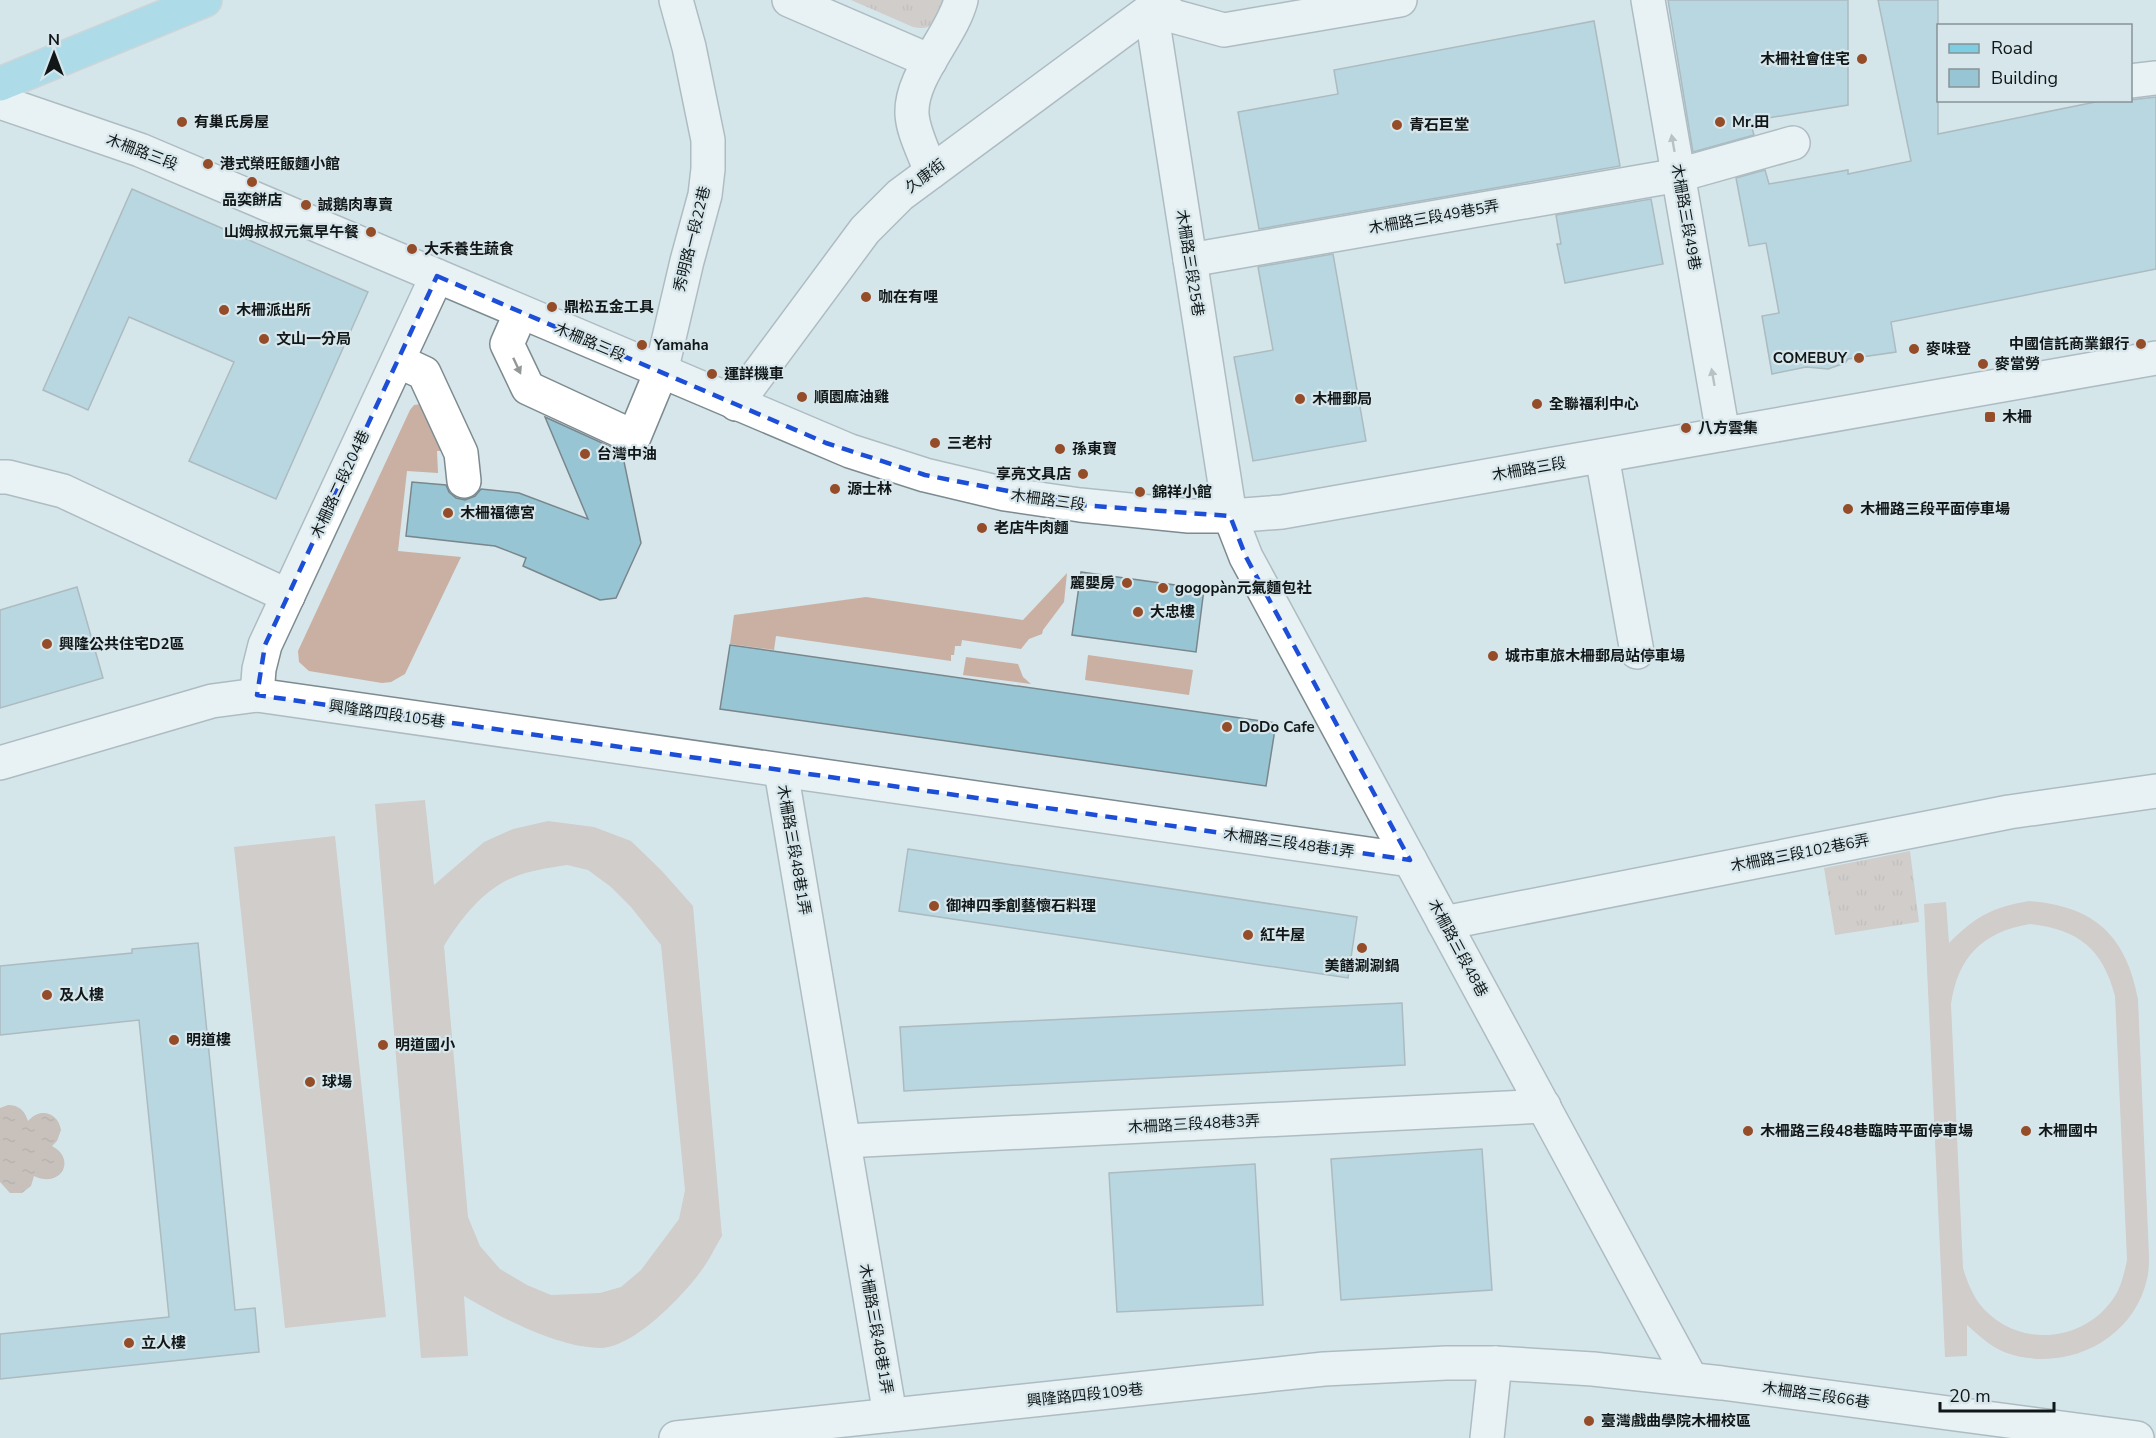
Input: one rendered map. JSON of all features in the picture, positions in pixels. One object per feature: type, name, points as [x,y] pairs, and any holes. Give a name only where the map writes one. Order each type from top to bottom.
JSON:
[{"type":"main road","points":[[0,84],[205,0]]},
{"type":"street","name":"秀明路一段22巷","points":[[521,312],[507,344],[528,388],[634,437],[661,372],[705,195],[708,169],[706,129],[689,47],[676,0]]},
{"type":"street","points":[[789,0],[930,62]]},
{"type":"street","points":[[931,172],[912,114],[914,97],[930,62],[959,11],[962,0]]},
{"type":"street","points":[[1158,5],[1224,30],[1400,0]]},
{"type":"street","name":"木柵路三段49巷","points":[[1648,0],[1723,434]]},
{"type":"street","name":"久康街","points":[[736,404],[865,230],[900,195],[1158,5]]},
{"type":"street","name":"木柵路三段25巷","points":[[1158,5],[1190,260],[1230,516]]},
{"type":"street","points":[[2132,81],[2156,78]]},
{"type":"street","name":"木柵路三段","points":[[0,102],[140,150],[850,451],[925,475],[1005,494],[1080,505],[1162,514],[1230,516],[1282,512],[2156,358]]},
{"type":"street","name":"木柵路三段49巷5弄","points":[[1190,260],[1678,175],[1793,143]]},
{"type":"street","name":"木柵路二段204巷","points":[[256,695],[265,645],[437,276]]},
{"type":"street","points":[[398,361],[424,373],[461,453],[464,481]]},
{"type":"street","points":[[1602,456],[1637,652]]},
{"type":"street","points":[[0,477],[63,491],[288,596]]},
{"type":"street","name":"木柵路三段48巷","points":[[1230,516],[1246,557],[1691,1379]]},
{"type":"street","name":"興隆路四段105巷","points":[[0,763],[212,701],[256,695],[781,771]]},
{"type":"street","name":"木柵路三段48巷1弄","points":[[890,1415],[781,771],[1410,860]]},
{"type":"street","name":"木柵路三段102巷6弄","points":[[1444,922],[2009,812],[2156,791]]},
{"type":"street","name":"木柵路三段48巷3弄","points":[[844,1141],[1544,1106]]},
{"type":"street","name":"興隆路四段109巷","points":[[676,1438],[1324,1369],[1437,1363],[1495,1363]]},
{"type":"street","points":[[1487,1438],[1495,1363]]},
{"type":"street","name":"木柵路三段66巷","points":[[1495,1363],[1593,1368],[1691,1379],[2137,1438]]},
{"type":"highlighted area","points":[[437,276],[826,443],[925,475],[1080,505],[1230,516],[1246,557],[1410,860],[257,695],[265,645]]},
{"type":"green space","points":[[851,0],[945,0],[935,22],[920,28]]},
{"type":"green space","points":[[421,404],[449,451],[437,451],[438,473],[407,471],[398,551],[461,557],[405,674],[391,682],[382,683],[309,671],[299,662],[298,651],[410,410],[414,405]]},
{"type":"green space","points":[[1067,573],[1064,602],[1042,634],[1029,639],[1021,649],[962,640],[961,646],[955,646],[951,661],[776,636],[774,650],[730,644],[734,615],[866,597],[1023,620]]},
{"type":"green space","points":[[1088,655],[1193,670],[1189,695],[1085,680]]},
{"type":"green space","points":[[966,657],[1018,664],[1023,677],[1031,684],[963,675]]},
{"type":"green space","points":[[425,800],[434,885],[484,842],[513,829],[548,821],[594,827],[631,841],[693,906],[722,1236],[693,1282],[670,1307],[628,1339],[601,1348],[567,1343],[512,1322],[464,1296],[468,1356],[421,1358],[375,804]],"holes":[[[567,865],[588,870],[611,887],[631,907],[661,945],[685,1190],[679,1219],[641,1270],[621,1287],[600,1293],[551,1295],[527,1285],[500,1269],[480,1246],[468,1217],[444,946],[473,907],[501,883],[526,873]]]},
{"type":"green space","name":"球場","points":[[335,836],[386,1317],[285,1328],[234,847]]},
{"type":"green space","points":[[1910,851],[1919,922],[1835,935],[1824,868]]},
{"type":"green space","points":[[2029,901],[2072,909],[2089,917],[2115,941],[2133,977],[2138,999],[2149,1256],[2147,1279],[2139,1301],[2127,1320],[2111,1336],[2092,1347],[2071,1355],[2049,1359],[2027,1358],[1999,1350],[1967,1325],[1967,1356],[1945,1357],[1924,904],[1946,902],[1949,943],[1967,926],[1985,914],[2005,906]],"holes":[[[2030,924],[2062,931],[2086,944],[2103,966],[2115,996],[2127,1260],[2118,1290],[2099,1314],[2083,1325],[2065,1332],[2046,1335],[2027,1333],[2009,1327],[1992,1317],[1978,1302],[1963,1268],[1951,1004],[1954,987],[1966,960],[1986,940],[1998,933]]]},
{"type":"water","points":[[8,1105],[21,1109],[28,1121],[38,1114],[48,1114],[56,1119],[61,1130],[57,1141],[52,1146],[64,1158],[62,1171],[52,1179],[34,1176],[31,1186],[22,1193],[10,1193],[0,1182],[0,1108]]},
{"type":"building","points":[[1668,0],[1848,0],[1848,105],[1750,121],[1754,135],[1693,152]]},
{"type":"building","points":[[1878,0],[1938,0],[1938,134],[2095,102],[2132,102],[2132,100],[2156,97],[2156,269],[1891,322],[1896,352],[1848,359],[1845,363],[1828,369],[1806,367],[1772,374],[1762,316],[1779,313],[1777,302],[1766,243],[1749,246],[1736,178],[1765,170],[1769,184],[1848,170],[1848,174],[1911,161]]},
{"type":"building","name":"青石巨堂","points":[[1594,21],[1620,166],[1259,229],[1238,112],[1338,94],[1334,70]]},
{"type":"building","name":"文山一分局","points":[[132,189],[368,292],[276,499],[189,461],[234,362],[129,317],[88,410],[43,390]]},
{"type":"building","points":[[1651,199],[1663,264],[1565,283],[1557,244],[1561,244],[1556,215]]},
{"type":"building","name":"木柵郵局","points":[[1333,254],[1366,441],[1253,461],[1234,357],[1273,350],[1258,267]]},
{"type":"building","points":[[545,417],[622,452],[641,543],[616,598],[600,600],[523,566],[526,558],[495,546],[406,536],[412,482],[446,485],[449,492],[456,498],[465,500],[475,496],[481,489],[519,493],[588,519]]},
{"type":"building","name":"大忠樓","points":[[1081,572],[1204,589],[1196,652],[1072,635]]},
{"type":"building","name":"興隆公共住宅D2區","points":[[77,587],[103,678],[0,708],[0,610]]},
{"type":"building","points":[[730,645],[1276,723],[1266,786],[720,709]]},
{"type":"building","points":[[908,849],[1357,917],[1348,978],[899,911]]},
{"type":"building","points":[[198,943],[235,1310],[255,1308],[259,1352],[0,1379],[0,1334],[169,1317],[139,1020],[0,1035],[0,966],[132,953],[132,949]]},
{"type":"building","points":[[1402,1003],[1405,1065],[904,1091],[900,1027]]},
{"type":"building","points":[[1482,1149],[1492,1290],[1341,1300],[1331,1159]]},
{"type":"building","points":[[1255,1164],[1263,1305],[1117,1312],[1109,1173]]},
{"type":"place","name":"木柵社會住宅","points":[[1862,59]]},
{"type":"place","name":"有巢氏房屋","points":[[182,122]]},
{"type":"place","name":"Mr.田","points":[[1720,122]]},
{"type":"place","name":"青石巨堂","points":[[1397,125]]},
{"type":"place","name":"港式榮旺飯麵小館","points":[[208,164]]},
{"type":"place","name":"品奕餅店","points":[[252,182]]},
{"type":"place","name":"誠鵝肉專賣","points":[[306,205]]},
{"type":"place","name":"山姆叔叔元氣早午餐","points":[[371,232]]},
{"type":"place","name":"大禾養生蔬食","points":[[412,249]]},
{"type":"place","name":"咖在有哩","points":[[866,297]]},
{"type":"place","name":"鼎松五金工具","points":[[552,307]]},
{"type":"place","name":"木柵派出所","points":[[224,310]]},
{"type":"place","name":"文山一分局","points":[[264,339]]},
{"type":"place","name":"中國信託商業銀行","points":[[2141,344]]},
{"type":"place","name":"Yamaha","points":[[642,345]]},
{"type":"place","name":"麥味登","points":[[1914,349]]},
{"type":"place","name":"COMEBUY","points":[[1859,358]]},
{"type":"place","name":"麥當勞","points":[[1983,364]]},
{"type":"place","name":"運詳機車","points":[[712,374]]},
{"type":"place","name":"順園麻油雞","points":[[802,397]]},
{"type":"place","name":"木柵郵局","points":[[1300,399]]},
{"type":"place","name":"全聯福利中心","points":[[1537,404]]},
{"type":"place","name":"木柵","points":[[1990,417]]},
{"type":"place","name":"八方雲集","points":[[1686,428]]},
{"type":"place","name":"三老村","points":[[935,443]]},
{"type":"place","name":"孫東寶","points":[[1060,449]]},
{"type":"place","name":"台灣中油","points":[[585,454]]},
{"type":"place","name":"享亮文具店","points":[[1083,474]]},
{"type":"place","name":"源士林","points":[[835,489]]},
{"type":"place","name":"錦祥小館","points":[[1140,492]]},
{"type":"place","name":"木柵路三段平面停車場","points":[[1848,509]]},
{"type":"place","name":"木柵福德宮","points":[[448,513]]},
{"type":"place","name":"老店牛肉麵","points":[[982,528]]},
{"type":"place","name":"麗嬰房","points":[[1127,583]]},
{"type":"place","name":"gogopàn元氣麵包社","points":[[1163,588]]},
{"type":"place","name":"大忠樓","points":[[1138,612]]},
{"type":"place","name":"興隆公共住宅D2區","points":[[47,644]]},
{"type":"place","name":"城市車旅木柵郵局站停車場","points":[[1493,656]]},
{"type":"place","name":"DoDo Cafe","points":[[1227,727]]},
{"type":"place","name":"御神四季創藝懷石料理","points":[[934,906]]},
{"type":"place","name":"紅牛屋","points":[[1248,935]]},
{"type":"place","name":"美饍涮涮鍋","points":[[1362,948]]},
{"type":"place","name":"及人樓","points":[[47,995]]},
{"type":"place","name":"明道樓","points":[[174,1040]]},
{"type":"place","name":"明道國小","points":[[383,1045]]},
{"type":"place","name":"球場","points":[[310,1082]]},
{"type":"place","name":"木柵路三段48巷臨時平面停車場","points":[[1748,1131]]},
{"type":"place","name":"木柵國中","points":[[2026,1131]]},
{"type":"place","name":"立人樓","points":[[129,1343]]},
{"type":"place","name":"臺灣戲曲學院木柵校區","points":[[1589,1421]]}]
